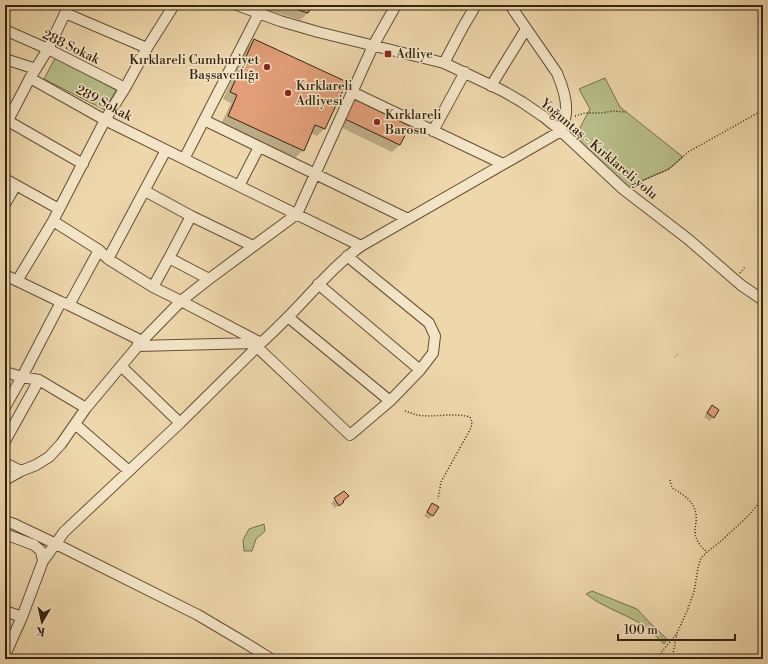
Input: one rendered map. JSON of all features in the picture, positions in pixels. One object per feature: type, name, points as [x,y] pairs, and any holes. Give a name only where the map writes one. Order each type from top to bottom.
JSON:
[{"type":"street","points":[[174,5],[147,48],[106,120],[53,221],[9,280],[65,303],[139,343],[259,345]]},
{"type":"street","name":"Yoğuntaş - Kırklareli yolu","points":[[237,5],[280,21],[318,32],[444,63],[465,72],[522,102],[561,131],[623,189],[688,239],[741,285],[763,300]]},
{"type":"street","points":[[5,480],[49,457],[61,444],[86,408],[139,343],[182,301],[209,279],[297,214],[352,92],[396,5]]},
{"type":"street","points":[[444,63],[476,5]]},
{"type":"street","points":[[5,655],[22,617],[43,561],[64,532],[180,423],[288,317],[318,284],[347,256],[361,246],[561,131],[566,119],[567,109],[562,84],[510,5]]},
{"type":"street","points":[[83,164],[6,123],[48,49],[68,7],[147,48]]},
{"type":"street","points":[[184,159],[259,13]]},
{"type":"street","points":[[491,86],[526,29]]},
{"type":"street","name":"288 Sokak","points":[[5,30],[48,49],[125,88]]},
{"type":"street","name":"289 Sokak","points":[[5,59],[33,73],[106,120],[361,246]]},
{"type":"street","points":[[434,131],[465,72]]},
{"type":"street","points":[[352,92],[504,164]]},
{"type":"street","points":[[204,120],[408,219]]},
{"type":"street","points":[[238,186],[259,147]]},
{"type":"street","points":[[108,259],[166,150]]},
{"type":"street","points":[[5,179],[59,209]]},
{"type":"street","points":[[5,204],[16,185]]},
{"type":"street","points":[[145,191],[191,216],[253,246]]},
{"type":"street","points":[[153,287],[191,216]]},
{"type":"street","points":[[53,221],[99,250],[108,259],[153,287],[182,301],[259,345],[350,435],[390,401],[420,370],[433,352],[435,336],[429,323],[347,256]]},
{"type":"street","points":[[5,407],[65,303],[99,250]]},
{"type":"street","points":[[169,258],[209,279]]},
{"type":"street","points":[[318,284],[420,370]]},
{"type":"street","points":[[288,317],[390,401]]},
{"type":"street","points":[[121,366],[180,423]]},
{"type":"street","points":[[5,372],[39,380],[86,408]]},
{"type":"street","points":[[5,441],[39,380]]},
{"type":"street","points":[[75,424],[129,471]]},
{"type":"street","points":[[5,463],[21,471]]},
{"type":"street","points":[[5,521],[56,544],[198,616],[271,659]]},
{"type":"street","points":[[5,534],[34,545],[41,551],[43,561]]},
{"type":"street","points":[[5,611],[22,617]]},
{"type":"path","points":[[623,189],[669,169],[688,152],[763,110]]},
{"type":"path","points":[[566,119],[585,113],[613,111],[626,112]]},
{"type":"path","points":[[405,411],[416,415],[462,415],[470,417],[472,422],[471,428],[441,482],[438,499]]},
{"type":"path","points":[[670,480],[672,488],[685,496],[693,505],[696,515],[695,532],[700,547],[707,552]]},
{"type":"path","points":[[672,658],[677,633],[694,592],[698,568],[702,558],[763,499]]},
{"type":"path","points":[[656,659],[677,633]]},
{"type":"green space","points":[[55,58],[116,90],[105,110],[44,79]]},
{"type":"green space","points":[[605,78],[620,107],[683,157],[669,169],[628,187],[575,137],[590,109],[579,89]]},
{"type":"green space","points":[[264,524],[265,531],[256,539],[252,551],[244,551],[243,540],[249,529]]},
{"type":"green space","points":[[592,591],[637,609],[667,639],[664,644],[642,624],[586,594]]},
{"type":"building","points":[[282,5],[313,5],[308,13]]},
{"type":"building","name":"Kırklareli Adliyesi","points":[[254,39],[347,82],[325,129],[315,125],[304,151],[228,116],[237,95],[230,92]]},
{"type":"building","name":"Kırklareli Barosu","points":[[354,99],[410,126],[400,145],[345,119]]},
{"type":"building","points":[[712,405],[719,410],[714,418],[707,413]]},
{"type":"building","points":[[344,491],[349,496],[339,506],[334,498]]},
{"type":"building","points":[[432,503],[439,507],[433,516],[427,512]]},
{"type":"place","name":"Adliye","points":[[388,54]]},
{"type":"place","name":"Kırklareli Cumhuriyet Başsavcılığı","points":[[267,67]]},
{"type":"place","name":"Kırklareli Adliyesi","points":[[288,93]]},
{"type":"place","name":"Kırklareli Barosu","points":[[377,122]]}]
